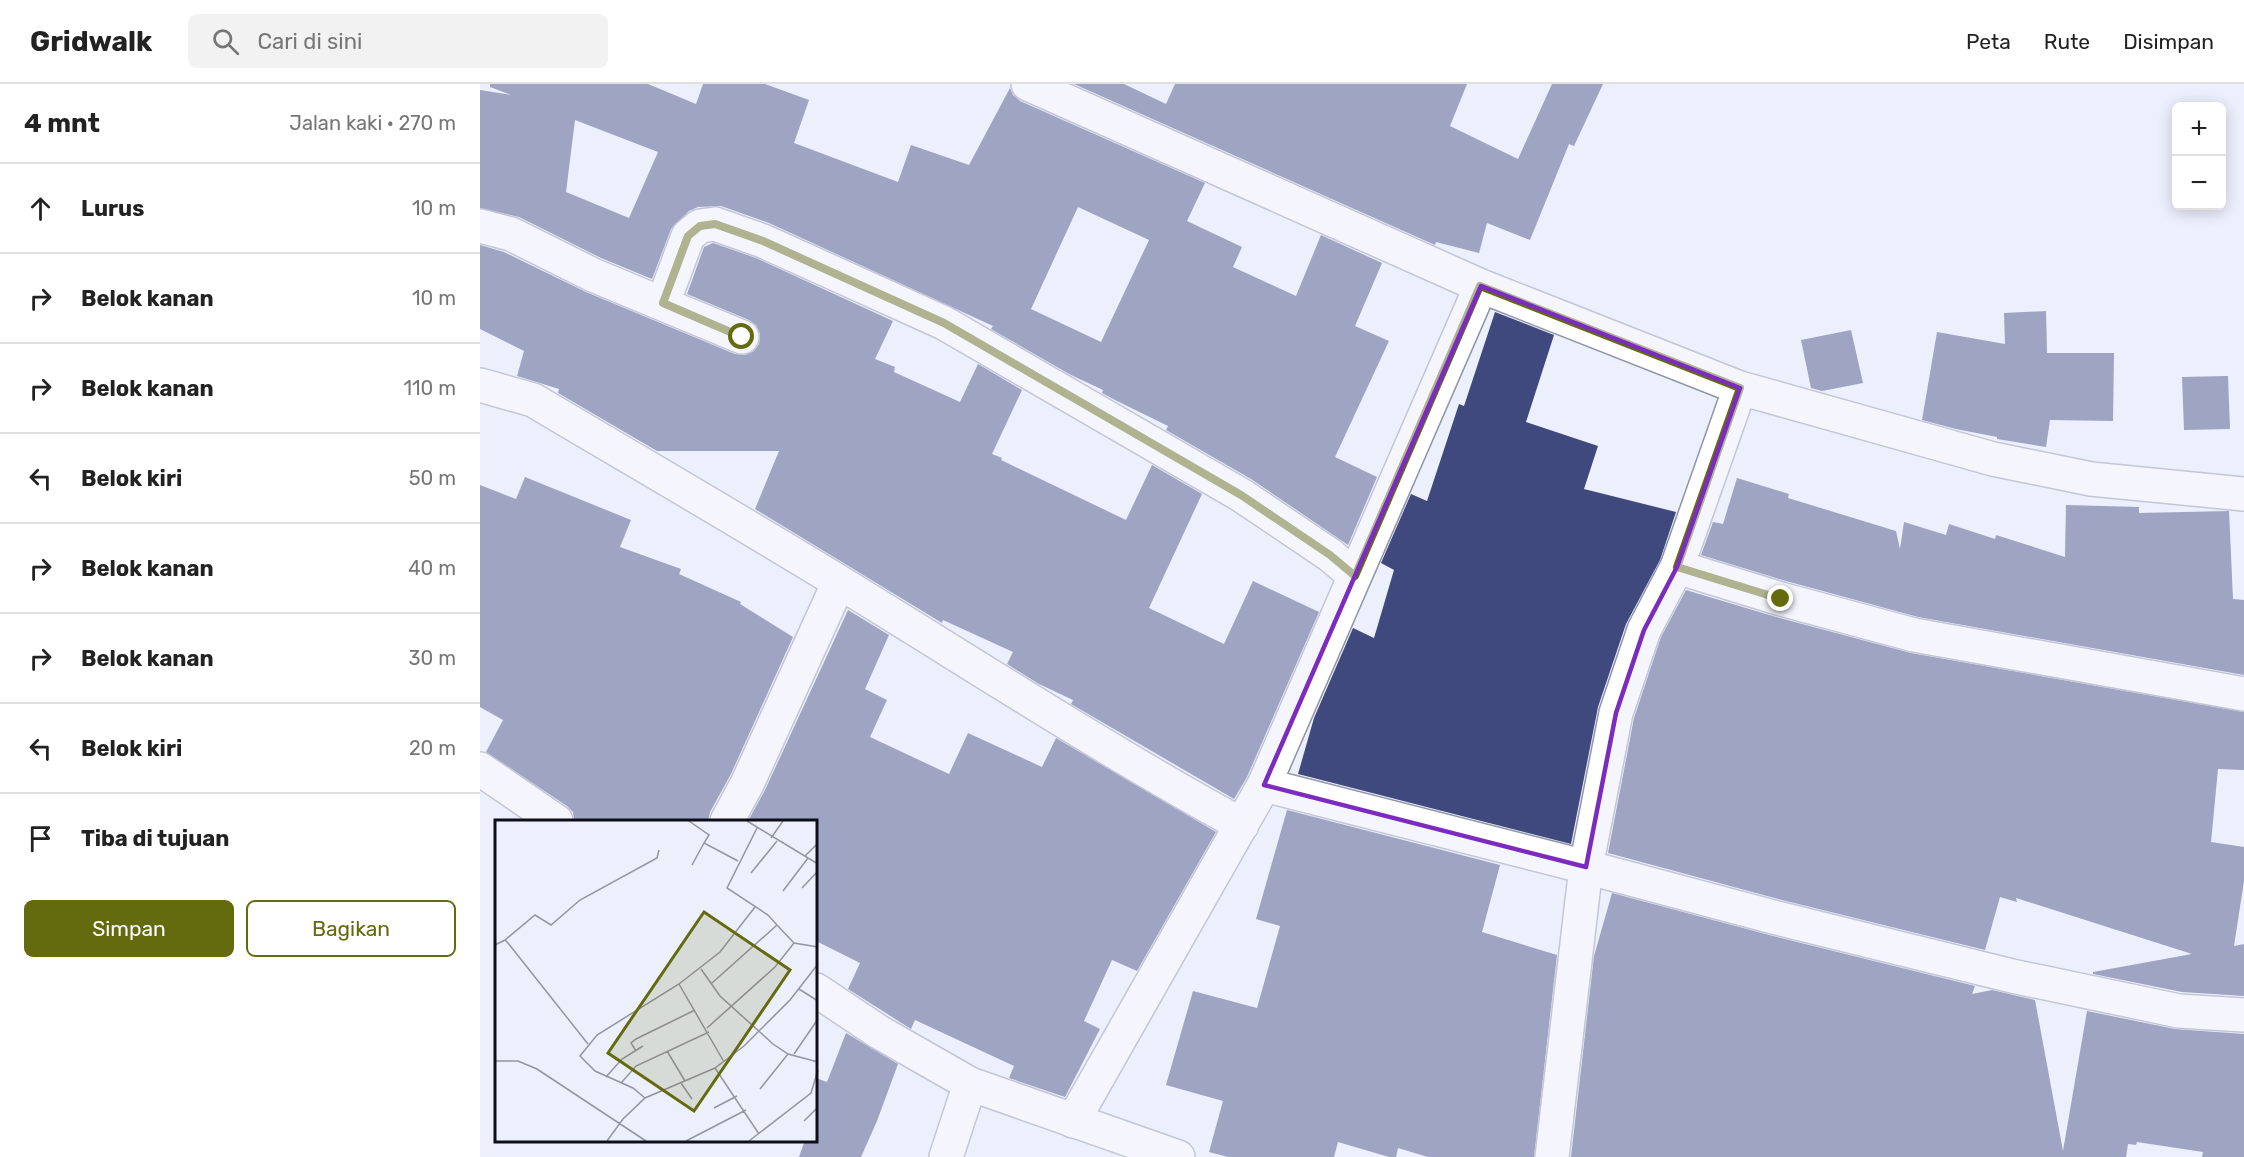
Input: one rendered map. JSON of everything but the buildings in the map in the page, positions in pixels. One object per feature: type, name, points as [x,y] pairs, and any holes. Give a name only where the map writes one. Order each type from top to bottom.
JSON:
[{"type":"street","points":[[1029,84],[1480,286],[1740,388],[1993,459],[2091,479],[2244,494]]},
{"type":"street","points":[[663,303],[688,236],[700,226],[715,224],[763,241],[944,323],[1241,495],[1330,555],[1355,576]]},
{"type":"street","points":[[480,226],[511,234],[593,275],[742,337]]},
{"type":"street","points":[[1073,1121],[1264,785],[1480,286]]},
{"type":"street","points":[[480,385],[532,400],[839,582],[1023,697],[1183,793],[1242,825]]},
{"type":"street","points":[[1552,1157],[1586,867],[1616,713],[1644,630],[1677,567],[1740,388]]},
{"type":"street","points":[[1677,567],[1781,599],[1914,635],[2244,694]]},
{"type":"street","points":[[728,820],[753,772],[839,582]]},
{"type":"street","points":[[480,769],[555,820]]},
{"type":"street","points":[[1264,785],[1777,918],[2012,976],[2179,1011],[2244,1015]]},
{"type":"street","points":[[818,991],[879,1032],[970,1084],[1178,1157]]},
{"type":"street","points":[[946,1157],[970,1084]]},
{"type":"highlighted area","points":[[1481,286],[1740,388],[1677,567],[1644,630],[1616,713],[1586,867],[1264,785]]},
{"type":"route","points":[[742,337],[663,303],[688,236],[700,226],[715,224],[763,241],[944,323],[1241,495],[1330,555],[1355,576],[1480,286],[1740,388],[1677,567],[1781,599]]}]
